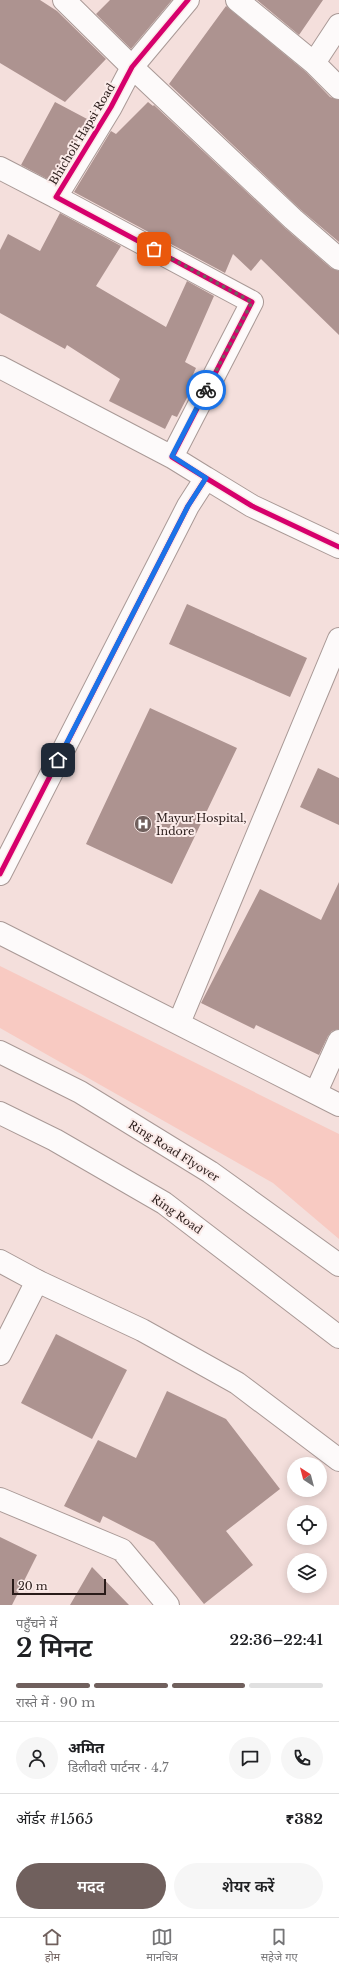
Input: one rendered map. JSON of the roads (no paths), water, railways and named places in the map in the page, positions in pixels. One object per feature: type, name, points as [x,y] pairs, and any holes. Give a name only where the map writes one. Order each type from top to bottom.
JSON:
[{"type":"street","points":[[64,0],[132,67],[293,218],[339,259]]},
{"type":"street","name":"Bhicholi Hapsi Road","points":[[172,456],[252,302],[56,197],[111,107],[132,67],[188,0]]},
{"type":"street","points":[[237,0],[314,63],[339,88]]},
{"type":"street","points":[[314,63],[339,25]]},
{"type":"street","points":[[0,168],[56,197]]},
{"type":"street","points":[[0,367],[172,456],[252,506],[339,547]]},
{"type":"street","points":[[0,874],[188,506],[206,478]]},
{"type":"street","points":[[179,1023],[339,639]]},
{"type":"street","points":[[0,933],[339,1105]]},
{"type":"street","points":[[316,1092],[339,1041]]},
{"type":"street","name":"Ring Road Flyover","points":[[0,1052],[80,1092],[210,1172],[339,1265]]},
{"type":"street","name":"Ring Road","points":[[0,1113],[55,1140],[164,1203],[339,1337]]},
{"type":"street","points":[[0,1261],[37,1281],[142,1330],[237,1382],[339,1460]]},
{"type":"street","points":[[0,1354],[37,1281]]},
{"type":"street","points":[[0,1499],[122,1550],[168,1605]]},
{"type":"place","name":"Mayur Hospital, Indore","points":[[143,824]]}]
